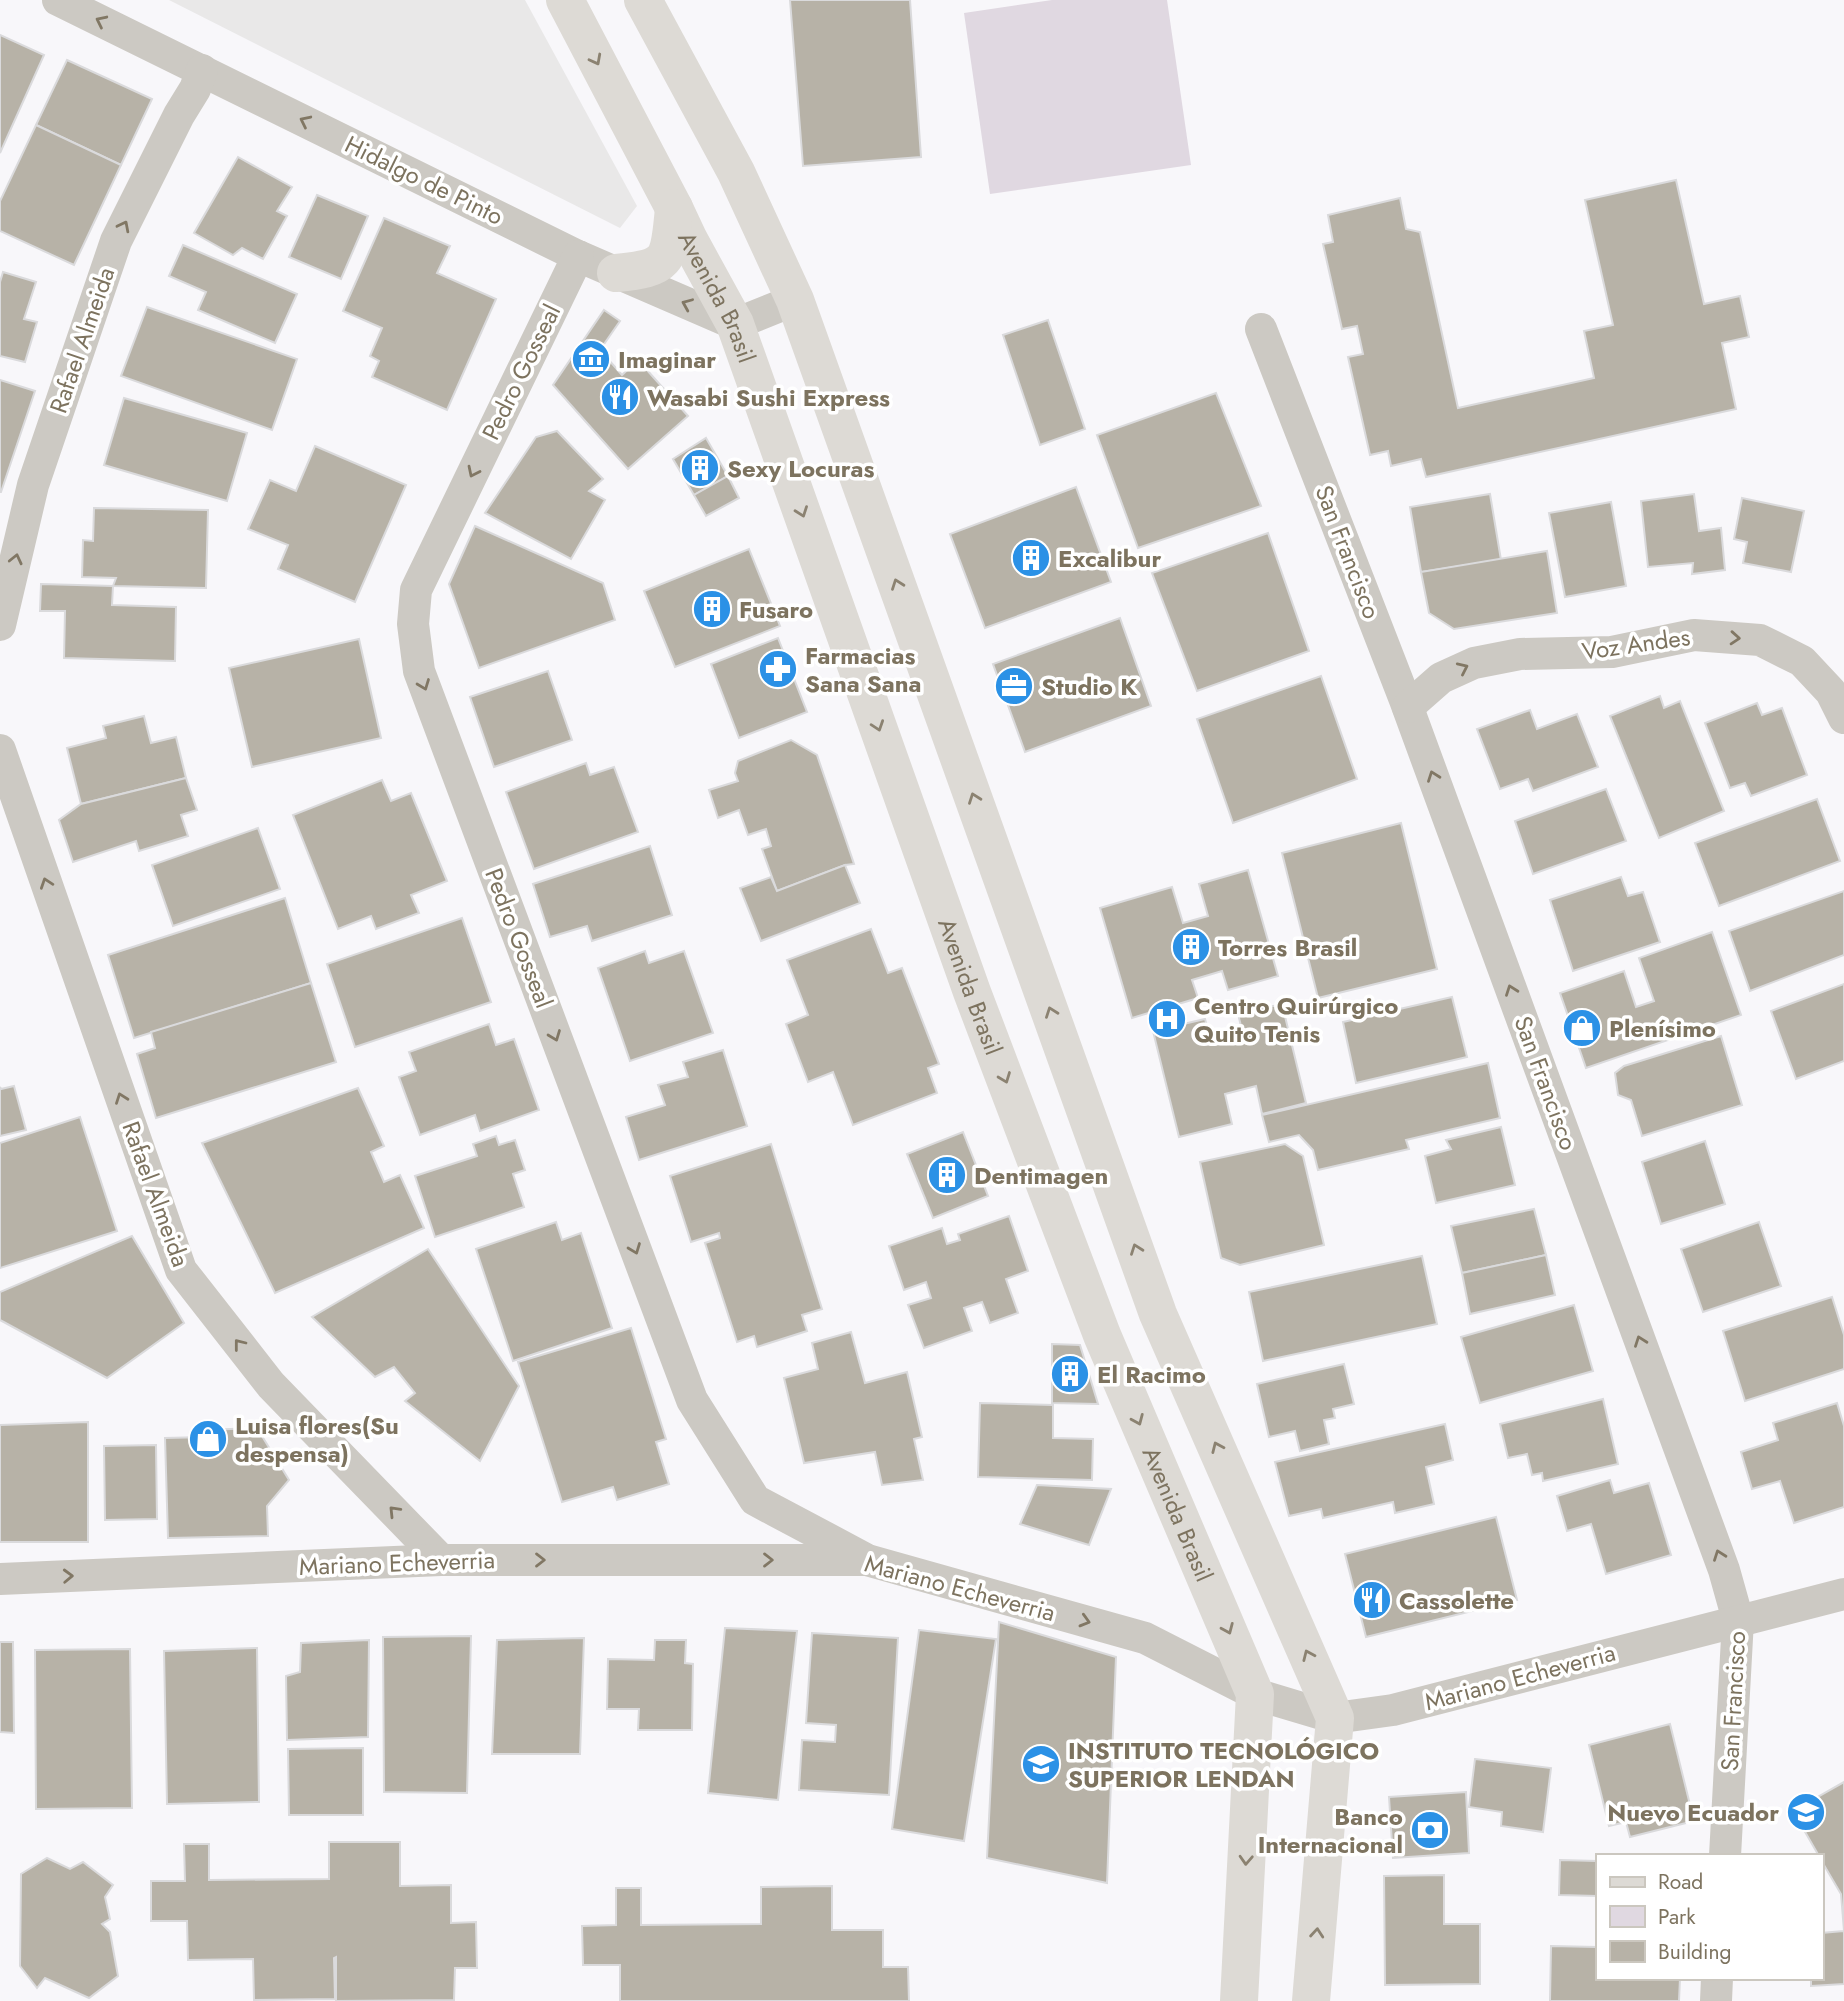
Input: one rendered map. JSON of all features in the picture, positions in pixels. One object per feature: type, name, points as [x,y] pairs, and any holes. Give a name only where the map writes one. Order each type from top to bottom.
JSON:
[{"type":"street","name":"Hidalgo de Pinto","points":[[58,0],[578,256],[735,324]]},
{"type":"street","name":"Avenida Brasil","points":[[565,0],[674,208],[688,240],[735,324],[972,992],[1102,1335],[1255,1694],[1239,2001]]},
{"type":"street","points":[[643,0],[736,173],[795,300],[1158,1314],[1335,1718],[1311,2001]]},
{"type":"street","name":"Rafael Almeida","points":[[0,625],[33,485],[116,241],[179,115],[195,89],[202,70]]},
{"type":"street","points":[[616,273],[646,271],[663,260],[671,245],[674,208]]},
{"type":"street","name":"Pedro Gosseal","points":[[578,256],[416,590],[413,624],[419,671],[692,1400],[755,1500],[867,1560]]},
{"type":"street","points":[[735,324],[795,300]]},
{"type":"street","name":"San Francisco","points":[[1261,329],[1408,708],[1724,1570],[1738,1620],[1725,1854]]},
{"type":"street","name":"Voz Andes","points":[[1408,708],[1441,678],[1474,663],[1520,653],[1612,652],[1694,635],[1760,640],[1802,660],[1830,692],[1844,718]]},
{"type":"street","name":"Rafael Almeida","points":[[0,750],[181,1270],[271,1385],[441,1560]]},
{"type":"street","name":"Mariano Echeverria","points":[[0,1579],[441,1560],[867,1560],[1145,1638],[1255,1694],[1335,1718],[1393,1710],[1844,1594]]},
{"type":"street","points":[[1716,2001],[1717,1980]]},
{"type":"shaded area","points":[[169,0],[525,0],[637,206],[620,228]]},
{"type":"green space","points":[[1052,0],[1167,0],[1191,165],[990,194],[964,13]]},
{"type":"building","points":[[790,0],[910,0],[921,157],[803,166]]},
{"type":"building","points":[[0,35],[44,55],[0,153]]},
{"type":"building","points":[[67,60],[152,99],[121,165],[36,125]]},
{"type":"building","points":[[36,125],[121,165],[74,265],[0,231],[0,201]]},
{"type":"building","points":[[238,157],[292,187],[277,211],[287,216],[263,259],[242,248],[233,255],[194,233]]},
{"type":"building","points":[[1676,180],[1704,304],[1740,296],[1749,337],[1722,343],[1736,409],[1426,477],[1421,459],[1391,466],[1388,451],[1370,455],[1348,357],[1363,354],[1357,326],[1342,329],[1323,244],[1333,242],[1328,215],[1400,198],[1406,229],[1420,232],[1458,408],[1594,378],[1584,331],[1613,325],[1585,200]]},
{"type":"building","points":[[317,195],[368,216],[341,279],[289,257]]},
{"type":"building","points":[[384,218],[450,246],[437,273],[496,299],[447,410],[372,377],[379,361],[370,356],[382,328],[343,311]]},
{"type":"building","points":[[183,245],[297,294],[275,343],[198,310],[206,292],[169,276]]},
{"type":"building","points":[[3,272],[36,282],[24,319],[37,322],[25,362],[0,356],[0,282]]},
{"type":"building","points":[[147,307],[297,359],[272,430],[121,376]]},
{"type":"building","points":[[604,310],[620,321],[600,350],[622,375],[638,360],[688,416],[628,469],[553,385]]},
{"type":"building","points":[[1048,320],[1085,429],[1040,445],[1003,335]]},
{"type":"building","points":[[0,380],[35,391],[1,492],[0,492]]},
{"type":"building","points":[[1216,393],[1261,506],[1138,548],[1097,435]]},
{"type":"building","points":[[124,398],[247,433],[227,501],[104,465]]},
{"type":"building","points":[[557,431],[603,479],[589,491],[605,500],[571,559],[485,513],[536,437]]},
{"type":"building","name":"Sexy Locuras","points":[[706,438],[728,476],[694,495],[673,459]]},
{"type":"building","points":[[315,446],[406,485],[355,602],[278,569],[288,545],[248,529],[270,480],[296,491]]},
{"type":"building","points":[[728,476],[739,498],[706,516],[694,495]]},
{"type":"building","name":"Excalibur","points":[[1076,487],[1111,582],[985,628],[950,534]]},
{"type":"building","points":[[1490,494],[1501,560],[1421,572],[1410,507]]},
{"type":"building","points":[[1694,494],[1699,531],[1721,528],[1725,570],[1692,574],[1693,563],[1648,567],[1641,501]]},
{"type":"building","points":[[1742,498],[1804,511],[1791,572],[1743,563],[1747,542],[1734,539]]},
{"type":"building","points":[[1611,502],[1626,586],[1565,597],[1549,513]]},
{"type":"building","points":[[94,508],[208,510],[206,588],[113,586],[116,578],[82,577],[83,540],[93,541]]},
{"type":"building","points":[[475,526],[603,583],[615,620],[479,668],[449,584]]},
{"type":"building","points":[[1268,533],[1309,651],[1197,691],[1152,573]]},
{"type":"building","name":"Fusaro","points":[[749,549],[780,626],[675,667],[644,591]]},
{"type":"building","points":[[1547,551],[1557,613],[1454,629],[1429,613],[1421,572]]},
{"type":"building","points":[[41,584],[113,586],[112,605],[176,607],[175,661],[64,658],[65,611],[40,611]]},
{"type":"building","points":[[1120,618],[1151,706],[1025,752],[993,664]]},
{"type":"building","points":[[778,638],[807,712],[739,738],[711,664]]},
{"type":"building","points":[[359,639],[381,738],[252,767],[229,668]]},
{"type":"building","points":[[548,671],[572,740],[494,767],[470,697]]},
{"type":"building","points":[[1321,676],[1357,779],[1233,823],[1197,719]]},
{"type":"building","points":[[1660,696],[1664,708],[1680,701],[1724,811],[1659,838],[1610,716]]},
{"type":"building","points":[[1757,703],[1762,715],[1782,708],[1807,775],[1751,796],[1745,783],[1730,788],[1705,723]]},
{"type":"building","points":[[1530,710],[1537,729],[1577,714],[1598,767],[1533,791],[1528,779],[1500,789],[1477,729]]},
{"type":"building","points":[[144,716],[151,743],[176,737],[186,778],[81,804],[67,748],[106,738],[103,726]]},
{"type":"building","points":[[791,740],[817,755],[854,864],[777,891],[762,849],[771,846],[766,829],[748,835],[739,810],[718,818],[709,790],[738,781],[735,773],[738,761]]},
{"type":"building","points":[[586,763],[590,775],[614,767],[638,832],[534,869],[506,792]]},
{"type":"building","points":[[186,778],[197,810],[181,815],[188,836],[139,851],[136,841],[73,862],[59,820],[81,804]]},
{"type":"building","points":[[382,780],[391,801],[411,793],[447,881],[411,895],[419,913],[376,929],[371,916],[338,929],[293,815]]},
{"type":"building","points":[[1606,789],[1626,841],[1533,874],[1515,821]]},
{"type":"building","points":[[1817,799],[1840,861],[1719,906],[1695,843]]},
{"type":"building","points":[[1401,823],[1437,969],[1318,998],[1282,853]]},
{"type":"building","points":[[258,828],[280,889],[173,926],[152,865]]},
{"type":"building","points":[[650,846],[672,915],[592,941],[587,926],[550,937],[533,884]]},
{"type":"building","points":[[845,865],[860,903],[761,941],[740,888],[771,877],[777,891]]},
{"type":"building","name":"Torres Brasil","points":[[1248,870],[1278,976],[1228,990],[1222,971],[1192,980],[1198,998],[1132,1018],[1100,908],[1172,887],[1183,923],[1208,916],[1199,884]]},
{"type":"building","points":[[1621,877],[1628,896],[1643,892],[1660,942],[1573,971],[1550,900]]},
{"type":"building","points":[[1844,891],[1844,955],[1750,991],[1729,931]]},
{"type":"building","points":[[285,898],[311,983],[134,1038],[108,955]]},
{"type":"building","points":[[462,918],[491,1002],[355,1047],[327,964]]},
{"type":"building","points":[[871,929],[888,973],[902,968],[939,1064],[928,1068],[937,1093],[853,1125],[833,1072],[808,1082],[786,1024],[808,1015],[787,960]]},
{"type":"building","points":[[1712,932],[1741,1015],[1586,1068],[1560,993],[1624,971],[1636,1007],[1654,1001],[1639,958]]},
{"type":"building","points":[[645,951],[649,963],[684,951],[713,1033],[630,1061],[598,968]]},
{"type":"building","points":[[311,983],[336,1062],[156,1118],[137,1054],[155,1048],[151,1032]]},
{"type":"building","points":[[1844,984],[1844,1061],[1796,1079],[1771,1011]]},
{"type":"building","points":[[1452,997],[1467,1057],[1356,1083],[1343,1022]]},
{"type":"building","name":"Torres Brasil","points":[[1282,1004],[1306,1103],[1262,1114],[1256,1086],[1225,1094],[1232,1124],[1179,1137],[1153,1031],[1205,1019],[1211,1041],[1243,1034],[1238,1014]]},
{"type":"building","points":[[489,1024],[496,1045],[514,1039],[539,1110],[480,1131],[475,1115],[420,1135],[399,1077],[416,1071],[409,1052]]},
{"type":"building","points":[[1721,1036],[1742,1105],[1642,1136],[1631,1100],[1618,1095],[1615,1073],[1624,1066]]},
{"type":"building","points":[[723,1050],[747,1126],[639,1160],[626,1117],[665,1105],[658,1085],[688,1077],[683,1062]]},
{"type":"building","points":[[1488,1063],[1500,1118],[1406,1140],[1409,1149],[1318,1170],[1313,1150],[1299,1135],[1269,1142],[1262,1115]]},
{"type":"building","points":[[14,1086],[26,1130],[0,1136],[0,1087]]},
{"type":"building","points":[[358,1088],[384,1146],[371,1152],[384,1182],[400,1175],[424,1228],[275,1293],[202,1143]]},
{"type":"building","points":[[80,1117],[117,1231],[0,1268],[0,1143]]},
{"type":"building","points":[[1501,1127],[1515,1185],[1436,1203],[1425,1156],[1451,1149],[1446,1140]]},
{"type":"building","name":"Dentimagen","points":[[963,1132],[988,1196],[933,1218],[907,1154]]},
{"type":"building","points":[[496,1136],[499,1145],[515,1140],[525,1170],[513,1174],[524,1207],[435,1237],[415,1176],[477,1156],[473,1144]]},
{"type":"building","points":[[1705,1141],[1725,1204],[1661,1224],[1642,1162]]},
{"type":"building","points":[[771,1144],[822,1309],[802,1315],[807,1331],[757,1347],[754,1336],[737,1342],[705,1243],[720,1238],[719,1233],[691,1242],[670,1176]]},
{"type":"building","points":[[1285,1144],[1303,1156],[1324,1245],[1240,1265],[1221,1258],[1200,1162]]},
{"type":"building","points":[[1534,1209],[1546,1255],[1462,1273],[1451,1226]]},
{"type":"building","points":[[1009,1216],[1028,1271],[1006,1279],[1018,1313],[990,1323],[982,1302],[964,1308],[972,1331],[924,1348],[908,1305],[931,1298],[926,1282],[904,1290],[889,1246],[942,1228],[947,1244],[960,1240],[958,1234]]},
{"type":"building","points":[[556,1222],[562,1240],[581,1233],[612,1328],[513,1361],[476,1249]]},
{"type":"building","points":[[1759,1222],[1781,1286],[1703,1312],[1681,1249]]},
{"type":"building","points":[[132,1236],[184,1323],[107,1378],[0,1320],[0,1292]]},
{"type":"building","points":[[428,1249],[519,1386],[480,1461],[405,1401],[415,1393],[394,1367],[375,1377],[312,1317]]},
{"type":"building","points":[[1546,1255],[1555,1295],[1470,1314],[1462,1273]]},
{"type":"building","points":[[1422,1256],[1437,1324],[1263,1361],[1249,1292]]},
{"type":"building","points":[[1832,1297],[1844,1335],[1844,1369],[1745,1401],[1723,1331]]},
{"type":"building","points":[[1574,1305],[1593,1371],[1480,1403],[1461,1337]]},
{"type":"building","points":[[631,1328],[666,1439],[656,1442],[669,1484],[617,1500],[613,1487],[562,1502],[518,1362]]},
{"type":"building","points":[[851,1332],[865,1383],[907,1372],[922,1437],[914,1439],[923,1480],[882,1485],[875,1452],[804,1463],[784,1378],[818,1369],[812,1343]]},
{"type":"building","name":"El Racimo","points":[[1052,1344],[1080,1345],[1098,1404],[1052,1403]]},
{"type":"building","points":[[1344,1364],[1354,1404],[1333,1409],[1335,1418],[1324,1420],[1329,1444],[1300,1451],[1295,1431],[1269,1437],[1257,1384]]},
{"type":"building","points":[[1603,1399],[1618,1464],[1543,1481],[1542,1473],[1532,1475],[1527,1454],[1508,1458],[1500,1424]]},
{"type":"building","points":[[980,1403],[1053,1405],[1053,1438],[1093,1439],[1092,1480],[978,1477]]},
{"type":"building","points":[[1837,1403],[1844,1426],[1844,1507],[1794,1523],[1780,1481],[1752,1489],[1741,1452],[1778,1440],[1773,1423]]},
{"type":"building","points":[[88,1422],[88,1542],[0,1542],[0,1425]]},
{"type":"building","points":[[1445,1424],[1453,1460],[1426,1467],[1434,1504],[1395,1513],[1393,1502],[1323,1518],[1321,1509],[1289,1516],[1275,1462]]},
{"type":"building","points":[[257,1428],[289,1480],[267,1506],[268,1536],[168,1538],[165,1438],[206,1437],[206,1430]]},
{"type":"building","points":[[156,1445],[157,1519],[105,1520],[104,1446]]},
{"type":"building","points":[[1610,1480],[1614,1493],[1649,1483],[1671,1555],[1606,1574],[1591,1524],[1567,1531],[1557,1496]]},
{"type":"building","points":[[1037,1485],[1111,1489],[1089,1545],[1020,1524]]},
{"type":"building","points":[[1496,1517],[1517,1600],[1366,1637],[1345,1554]]},
{"type":"building","points":[[999,1622],[1116,1657],[1107,1883],[987,1858]]},
{"type":"building","points":[[725,1628],[797,1631],[778,1800],[708,1793]]},
{"type":"building","points":[[919,1630],[996,1639],[964,1841],[892,1829]]},
{"type":"building","points":[[812,1633],[898,1638],[889,1795],[799,1790],[802,1740],[835,1742],[836,1725],[806,1723]]},
{"type":"building","points":[[471,1636],[467,1793],[384,1792],[383,1637]]},
{"type":"building","points":[[584,1638],[580,1754],[492,1754],[497,1640]]},
{"type":"building","points":[[369,1640],[368,1737],[287,1740],[286,1676],[300,1672],[301,1643]]},
{"type":"building","points":[[655,1640],[686,1640],[685,1663],[693,1664],[692,1730],[638,1730],[639,1709],[607,1709],[608,1659],[654,1660]]},
{"type":"building","points":[[0,1642],[13,1642],[14,1733],[0,1732]]},
{"type":"building","points":[[257,1648],[259,1802],[167,1804],[164,1651]]},
{"type":"building","points":[[130,1649],[132,1808],[36,1809],[35,1650]]},
{"type":"building","points":[[1670,1724],[1694,1821],[1630,1837],[1626,1822],[1609,1826],[1589,1745]]},
{"type":"building","points":[[363,1748],[363,1815],[289,1815],[288,1749]]},
{"type":"building","points":[[1475,1759],[1551,1768],[1543,1832],[1501,1826],[1502,1812],[1469,1807]]},
{"type":"building","points":[[1844,1782],[1844,1931],[1841,1894],[1823,1863],[1823,1854],[1818,1854],[1793,1811]]},
{"type":"building","name":"Banco Internacional","points":[[1466,1792],[1469,1853],[1393,1858],[1389,1797]]},
{"type":"building","points":[[329,1842],[400,1842],[400,1886],[451,1885],[451,1923],[476,1922],[477,1968],[455,1968],[454,2000],[336,2001],[336,1957],[335,1999],[254,2000],[253,1959],[188,1960],[187,1921],[151,1921],[151,1881],[185,1881],[184,1844],[209,1844],[209,1880],[329,1879]]},
{"type":"building","points":[[47,1858],[70,1869],[83,1862],[113,1885],[105,1897],[110,1919],[102,1924],[110,1932],[118,1976],[89,1998],[45,1978],[37,1988],[20,1966],[21,1874]]},
{"type":"building","points":[[1560,1860],[1596,1861],[1596,1896],[1559,1895]]},
{"type":"building","points":[[1444,1875],[1444,1924],[1480,1924],[1480,1984],[1385,1985],[1384,1876]]},
{"type":"building","points":[[832,1886],[832,1930],[883,1930],[883,1967],[908,1967],[909,2001],[620,2001],[620,1965],[583,1965],[582,1926],[616,1925],[616,1888],[641,1888],[641,1925],[761,1924],[761,1887]]},
{"type":"building","points":[[1844,1931],[1844,1984],[1811,1986],[1811,1980],[1823,1980],[1823,1933]]},
{"type":"building","points":[[1551,1946],[1596,1947],[1596,1980],[1680,1980],[1679,2001],[1550,2001]]},
{"type":"place","name":"Imaginar","points":[[591,359]]},
{"type":"place","name":"Wasabi Sushi Express","points":[[620,397]]},
{"type":"place","name":"Sexy Locuras","points":[[700,468]]},
{"type":"place","name":"Excalibur","points":[[1031,558]]},
{"type":"place","name":"Fusaro","points":[[712,609]]},
{"type":"place","name":"Farmacias Sana Sana","points":[[778,669]]},
{"type":"place","name":"Studio K","points":[[1014,686]]},
{"type":"place","name":"Torres Brasil","points":[[1191,947]]},
{"type":"place","name":"Centro Quirúrgico Quito Tenis","points":[[1167,1019]]},
{"type":"place","name":"Plenísimo","points":[[1582,1028]]},
{"type":"place","name":"Dentimagen","points":[[947,1175]]},
{"type":"place","name":"El Racimo","points":[[1070,1374]]},
{"type":"place","name":"Luisa flores(Su despensa)","points":[[208,1439]]},
{"type":"place","name":"Cassolette","points":[[1372,1600]]},
{"type":"place","name":"INSTITUTO TECNOLÓGICO SUPERIOR LENDAN","points":[[1041,1764]]},
{"type":"place","name":"Nuevo Ecuador","points":[[1806,1812]]},
{"type":"place","name":"Banco Internacional","points":[[1430,1830]]}]
